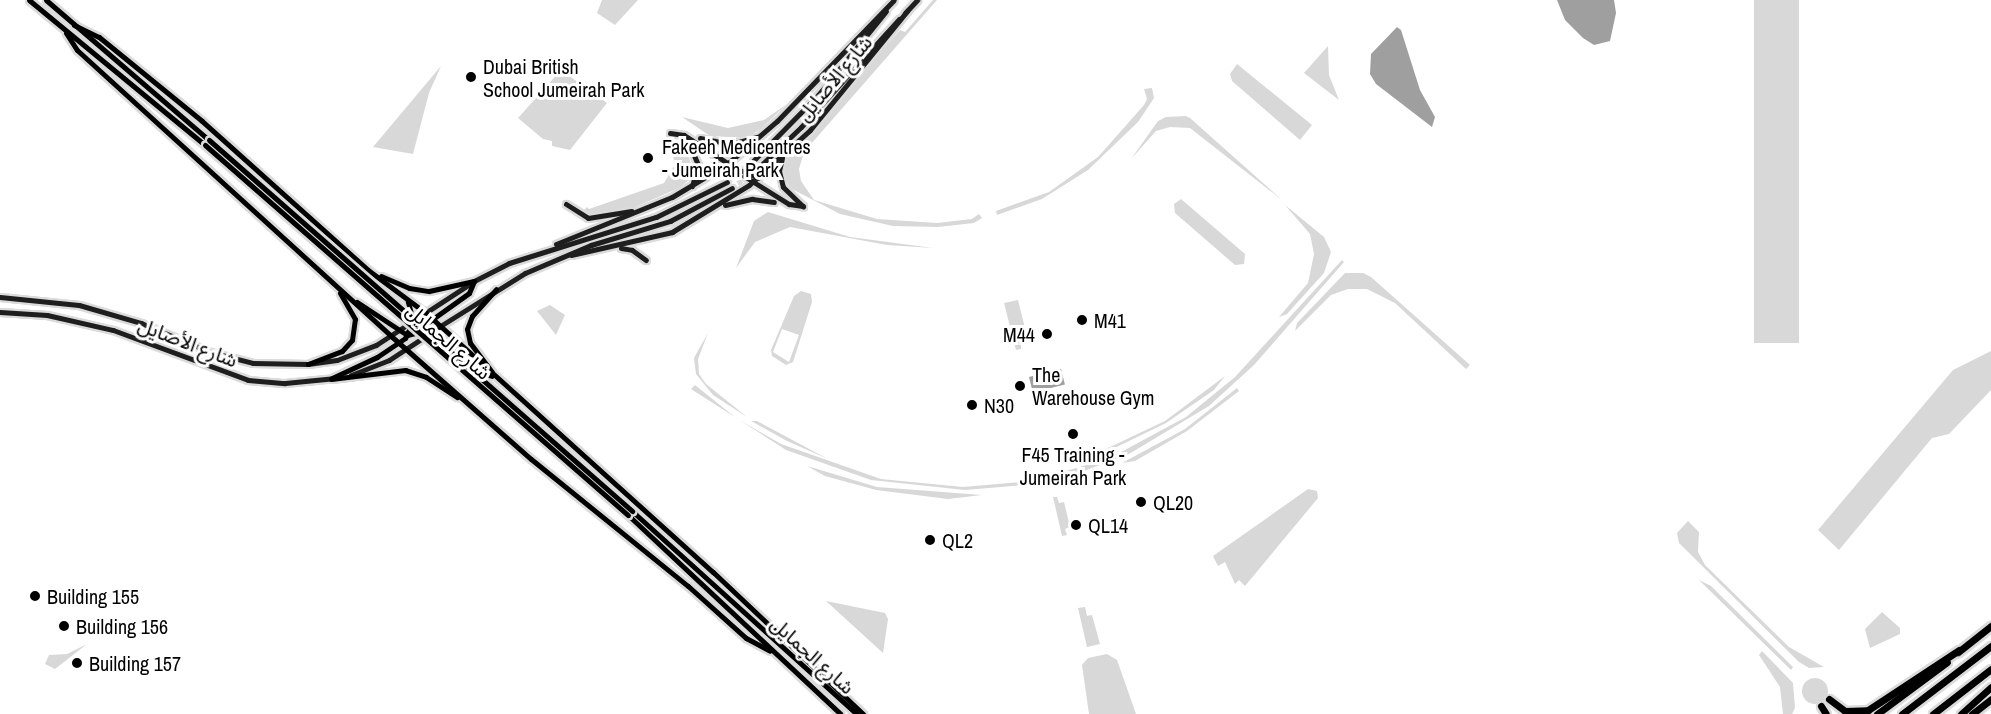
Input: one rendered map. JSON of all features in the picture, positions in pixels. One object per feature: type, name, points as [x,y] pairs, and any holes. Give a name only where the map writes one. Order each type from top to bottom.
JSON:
[{"type":"highway","points":[[1877,714],[1991,626]]},
{"type":"highway","points":[[1902,714],[1991,646]]},
{"type":"highway","points":[[1829,699],[1845,711],[1868,710],[1959,650]]},
{"type":"highway","points":[[1933,714],[1991,669]]},
{"type":"highway","points":[[1961,714],[1991,687]]},
{"type":"highway","points":[[1972,714],[1991,699]]},
{"type":"highway","points":[[1821,706],[1826,714]]},
{"type":"main road","name":"شارع الجمايل","points":[[29,0],[66,33],[207,142]]},
{"type":"main road","name":"شارع الجمايل","points":[[46,0],[857,714]]},
{"type":"main road","name":"شارع الأصايل","points":[[546,250],[570,236],[645,208],[691,187],[725,165],[762,135],[894,0]]},
{"type":"main road","name":"شارع الأصايل","points":[[753,161],[818,95],[894,0]]},
{"type":"main road","name":"شارع الأصايل","points":[[552,261],[662,236],[712,211],[756,180],[782,158],[838,99],[917,0]]},
{"type":"main road","name":"شارع الأصايل","points":[[758,168],[801,127],[908,11]]},
{"type":"main road","points":[[74,25],[99,37],[202,121],[368,270],[426,313],[493,376],[713,572],[863,714]]},
{"type":"main road","points":[[66,33],[76,50],[391,336],[746,638],[770,651]]},
{"type":"main road","points":[[670,133],[684,135],[725,165],[756,180],[789,204],[803,206],[783,187],[779,171],[782,158]]},
{"type":"main road","points":[[700,138],[731,144],[762,135]]},
{"type":"main road","points":[[690,146],[698,165],[691,187]]},
{"type":"main road","name":"شارع الأصايل","points":[[0,297],[49,300],[118,315],[228,357],[280,365],[308,364],[356,354],[399,332],[474,281],[546,250],[664,214],[727,182]]},
{"type":"main road","name":"شارع الأصايل","points":[[439,327],[496,289],[552,261],[670,221],[732,188]]},
{"type":"main road","points":[[712,211],[743,200],[774,202]]},
{"type":"main road","points":[[566,204],[588,219],[645,208]]},
{"type":"main road","points":[[613,247],[632,250],[646,260]]},
{"type":"main road","points":[[368,270],[419,290],[439,291],[474,281]]},
{"type":"main road","points":[[331,379],[399,343],[469,292],[474,281]]},
{"type":"main road","points":[[336,286],[399,332],[428,333],[439,327]]},
{"type":"main road","points":[[308,364],[342,351],[352,340],[355,320],[336,286]]},
{"type":"main road","points":[[493,376],[472,347],[467,332],[472,316],[496,289]]},
{"type":"main road","points":[[406,298],[413,321],[412,333],[406,349]]},
{"type":"main road","name":"شارع الأصايل","points":[[0,312],[47,315],[113,330],[248,380],[285,383],[331,379],[376,367],[428,333]]},
{"type":"main road","points":[[428,333],[482,373],[493,376]]},
{"type":"main road","points":[[331,379],[405,370],[426,377],[462,398]]},
{"type":"main road","name":"شارع الجمايل","points":[[630,513],[770,651],[841,714]]},
{"type":"shaded area","points":[[602,0],[638,0],[615,25],[597,13]]},
{"type":"shaded area","points":[[933,0],[937,0],[804,152],[799,169],[801,181],[814,200],[877,219],[937,223],[972,219],[979,214],[982,218],[974,223],[938,227],[893,226],[840,214],[790,188],[783,175],[786,159],[900,30],[905,32]]},
{"type":"shaded area","points":[[1557,0],[1614,0],[1616,13],[1610,41],[1594,45],[1583,38],[1565,20]]},
{"type":"shaded area","points":[[1754,0],[1799,0],[1799,343],[1754,343]]},
{"type":"shaded area","points":[[1397,27],[1401,30],[1420,90],[1435,117],[1432,127],[1376,84],[1370,74],[1371,54]]},
{"type":"shaded area","points":[[1328,46],[1329,75],[1339,100],[1304,73]]},
{"type":"shaded area","points":[[1237,64],[1312,125],[1300,140],[1232,81],[1230,74]]},
{"type":"shaded area","points":[[441,66],[429,93],[413,154],[373,147]]},
{"type":"shaded area","points":[[561,70],[607,103],[570,150],[552,146],[552,141],[543,139],[518,118]]},
{"type":"shaded area","points":[[1152,88],[1154,98],[1138,122],[1088,170],[1042,199],[997,215],[996,211],[1049,192],[1098,157],[1144,105],[1147,99],[1144,89]]},
{"type":"shaded area","points":[[787,104],[761,129],[746,138],[710,136],[682,117],[728,128],[764,120]]},
{"type":"shaded area","points":[[1186,116],[1282,200],[1190,128],[1170,127],[1156,131],[1131,159],[1158,121],[1166,117]]},
{"type":"shaded area","points":[[673,145],[687,151],[692,167],[689,180],[679,188],[624,212],[597,217],[581,213],[587,207],[589,209],[664,183],[674,166]]},
{"type":"shaded area","points":[[1181,199],[1245,254],[1244,264],[1235,265],[1175,213],[1174,204]]},
{"type":"shaded area","points":[[1285,205],[1324,237],[1331,252],[1324,273],[1287,314],[1279,317],[1308,283],[1314,254],[1310,234]]},
{"type":"shaded area","points":[[768,212],[850,237],[933,248],[887,245],[790,227],[755,242],[736,268],[754,221]]},
{"type":"shaded area","points":[[1342,260],[1344,262],[1254,365],[1209,406],[1129,454],[1076,474],[1034,484],[965,490],[871,480],[786,450],[738,419],[781,444],[881,479],[963,487],[1032,481],[1110,458],[1186,417],[1235,377]]},
{"type":"shaded area","points":[[1345,273],[1363,273],[1371,277],[1470,365],[1466,369],[1395,303],[1367,289],[1348,289],[1331,295],[1295,331],[1297,323]]},
{"type":"shaded area","points":[[801,291],[811,294],[812,302],[793,362],[786,365],[772,356],[771,350],[794,296]],"holes":[[[782,329],[799,335],[789,362],[773,352]]]},
{"type":"shaded area","points":[[1018,300],[1026,332],[1021,334],[1021,349],[1016,350],[1004,303]]},
{"type":"shaded area","points":[[550,305],[565,315],[556,335],[537,311]]},
{"type":"shaded area","points":[[708,333],[698,359],[699,374],[706,384],[747,417],[713,395],[696,374],[694,358]]},
{"type":"shaded area","points":[[1991,351],[1991,390],[1949,434],[1932,438],[1839,550],[1818,530],[1953,370]]},
{"type":"shaded area","points":[[1061,369],[1065,385],[1033,393],[1029,377]]},
{"type":"shaded area","points":[[1225,376],[1214,390],[1166,423],[1092,459],[1091,456],[1165,421]]},
{"type":"shaded area","points":[[695,385],[735,417],[691,389]]},
{"type":"shaded area","points":[[1237,388],[1239,391],[1187,431],[1135,461],[1122,463],[1185,429]]},
{"type":"shaded area","points":[[751,421],[757,421],[828,459],[787,441]]},
{"type":"shaded area","points":[[807,466],[877,487],[982,495],[948,499],[876,490],[825,476]]},
{"type":"shaded area","points":[[1308,489],[1317,491],[1318,498],[1245,586],[1239,580],[1235,584],[1225,562],[1218,566],[1213,556]]},
{"type":"shaded area","points":[[1053,497],[1057,497],[1059,503],[1064,502],[1070,527],[1065,529],[1067,535],[1062,536]]},
{"type":"shaded area","points":[[1688,521],[1699,532],[1698,552],[1705,565],[1789,647],[1824,667],[1809,668],[1799,662],[1679,543],[1677,533]]},
{"type":"shaded area","points":[[1699,580],[1711,586],[1793,667],[1791,670]]},
{"type":"shaded area","points":[[826,601],[885,613],[888,619],[883,653]]},
{"type":"shaded area","points":[[1085,607],[1087,616],[1092,615],[1100,644],[1087,647],[1078,608]]},
{"type":"shaded area","points":[[1882,612],[1900,628],[1900,634],[1870,648],[1865,629]]},
{"type":"shaded area","points":[[87,644],[55,669],[45,664],[49,655],[67,654]]},
{"type":"shaded area","points":[[1762,651],[1793,683],[1795,708],[1792,714],[1783,714],[1780,687],[1759,655]]},
{"type":"shaded area","points":[[1107,654],[1117,660],[1136,714],[1089,714],[1082,665],[1088,658]]},
{"type":"shaded area","points":[[1815,678],[1824,682],[1828,691],[1824,700],[1815,704],[1806,700],[1802,691],[1806,682]]},
{"type":"tunnel","points":[[727,182],[753,161]]},
{"type":"tunnel","points":[[732,188],[758,168]]},
{"type":"place","name":"Dubai British School Jumeirah Park","points":[[471,77]]},
{"type":"place","name":"Fakeeh Medicentres - Jumeirah Park","points":[[648,158]]},
{"type":"place","name":"M41","points":[[1082,320]]},
{"type":"place","name":"M44","points":[[1047,334]]},
{"type":"place","name":"The Warehouse Gym","points":[[1020,386]]},
{"type":"place","name":"N30","points":[[972,405]]},
{"type":"place","name":"F45 Training - Jumeirah Park","points":[[1073,434]]},
{"type":"place","name":"QL20","points":[[1141,502]]},
{"type":"place","name":"QL14","points":[[1076,525]]},
{"type":"place","name":"QL2","points":[[930,540]]},
{"type":"place","name":"Building 155","points":[[35,596]]},
{"type":"place","name":"Building 156","points":[[64,626]]},
{"type":"place","name":"Building 157","points":[[77,663]]}]
